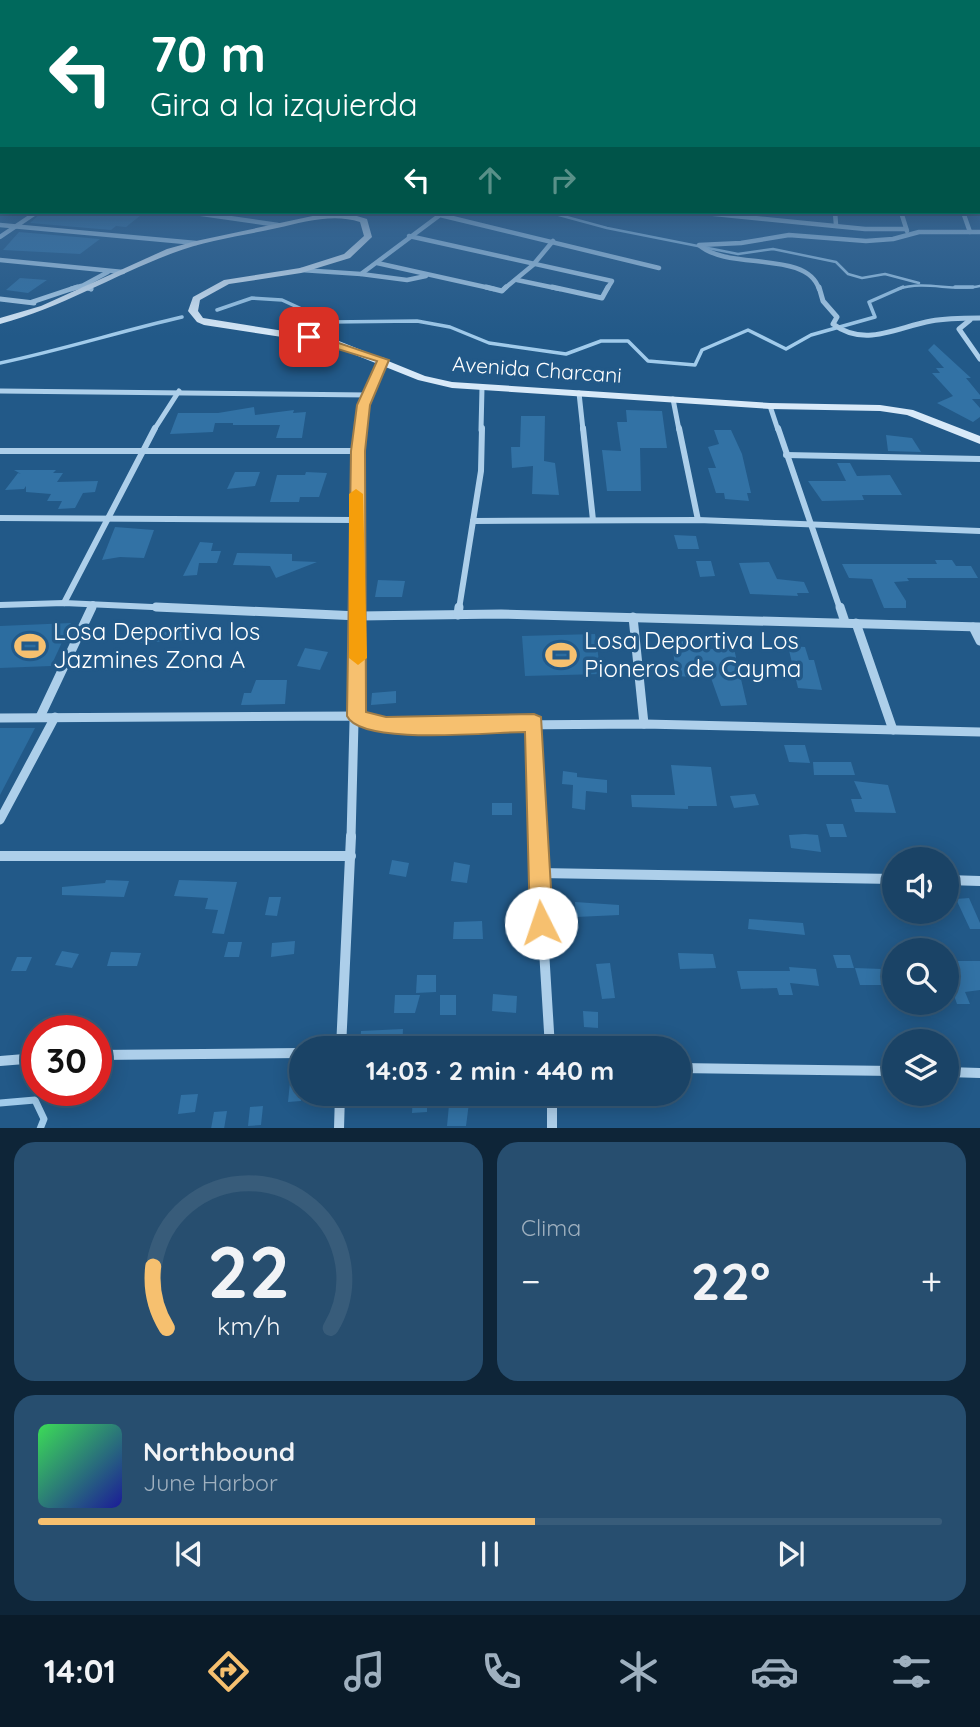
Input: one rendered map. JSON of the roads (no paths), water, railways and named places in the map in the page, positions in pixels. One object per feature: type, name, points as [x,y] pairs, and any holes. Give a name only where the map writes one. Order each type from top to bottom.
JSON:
[{"type":"main road","points":[[0,321],[44,309],[123,272],[196,243],[252,231]]},
{"type":"main road","name":"Avenida Charcani","points":[[366,231],[368,237],[347,256],[301,270],[227,282],[196,299],[196,315],[330,341],[383,360],[422,378],[482,388],[770,406],[909,411],[980,440]]},
{"type":"street","points":[[64,231],[196,243]]},
{"type":"street","points":[[361,274],[417,231]]},
{"type":"street","points":[[508,231],[659,268]]},
{"type":"street","points":[[889,231],[980,232]]},
{"type":"street","points":[[908,232],[866,241],[789,235],[741,243],[699,245],[716,255],[745,261],[775,262],[807,275],[816,281],[822,300],[837,317],[833,324],[847,332],[876,336],[895,333],[924,322],[980,318]]},
{"type":"street","points":[[409,236],[612,281],[602,298],[517,280]]},
{"type":"street","points":[[377,263],[499,291],[517,280],[553,241]]},
{"type":"street","points":[[0,260],[123,272]]},
{"type":"street","points":[[301,270],[407,280],[431,275]]},
{"type":"street","points":[[0,299],[32,302],[81,286],[110,271]]},
{"type":"street","points":[[81,286],[91,289]]},
{"type":"street","points":[[32,302],[44,309]]},
{"type":"street","points":[[973,318],[959,329],[980,359]]},
{"type":"street","points":[[342,1036],[359,616],[355,520],[358,451],[367,395],[383,360]]},
{"type":"street","points":[[458,615],[481,471],[482,388]]},
{"type":"street","points":[[0,391],[367,395]]},
{"type":"street","points":[[64,603],[141,450],[178,391]]},
{"type":"street","points":[[579,393],[593,520]]},
{"type":"street","points":[[673,399],[698,520]]},
{"type":"street","points":[[770,406],[845,622]]},
{"type":"street","points":[[0,451],[358,451]]},
{"type":"street","points":[[786,455],[980,459]]},
{"type":"street","points":[[0,519],[355,520]]},
{"type":"street","points":[[473,521],[698,520],[980,531]]},
{"type":"street","points":[[0,605],[64,603],[359,616],[632,617],[845,622],[976,627],[980,641]]},
{"type":"street","points":[[40,717],[93,604]]},
{"type":"street","points":[[632,617],[644,724]]},
{"type":"street","points":[[856,623],[892,730]]},
{"type":"street","points":[[0,718],[356,716],[369,723],[386,726],[644,724],[980,732]]},
{"type":"street","points":[[0,820],[55,717]]},
{"type":"street","points":[[534,723],[538,873],[549,1036]]},
{"type":"street","points":[[0,856],[351,856]]},
{"type":"street","points":[[538,873],[882,879]]},
{"type":"street","points":[[959,880],[980,881]]},
{"type":"street","points":[[112,1055],[289,1053]]},
{"type":"street","points":[[0,1061],[21,1059]]},
{"type":"street","points":[[691,1068],[882,1071]]},
{"type":"street","points":[[959,1072],[980,1073]]},
{"type":"street","points":[[339,1128],[340,1106]]},
{"type":"street","points":[[552,1106],[552,1128]]},
{"type":"waterway","points":[[620,231],[738,254],[773,249],[836,262],[848,274],[862,278],[885,274],[919,283]]},
{"type":"waterway","points":[[899,289],[919,286],[970,287]]},
{"type":"waterway","points":[[970,287],[980,286]]},
{"type":"waterway","points":[[899,289],[903,287]]},
{"type":"waterway","points":[[955,287],[970,287]]},
{"type":"waterway","points":[[217,310],[252,298],[282,300],[330,322],[417,321],[450,327],[489,343],[566,354],[601,341],[628,341],[648,361],[695,365],[702,350],[748,330],[786,349],[811,335],[875,317],[869,302],[899,289]]},
{"type":"waterway","points":[[0,363],[182,317]]},
{"type":"waterway","points":[[0,1103],[35,1100],[44,1119],[40,1128]]},
{"type":"place","name":"Losa Deportiva los Jazmines Zona A","points":[[30,646]]},
{"type":"place","name":"Losa Deportiva Los Pioneros de Cayma","points":[[561,655]]}]
